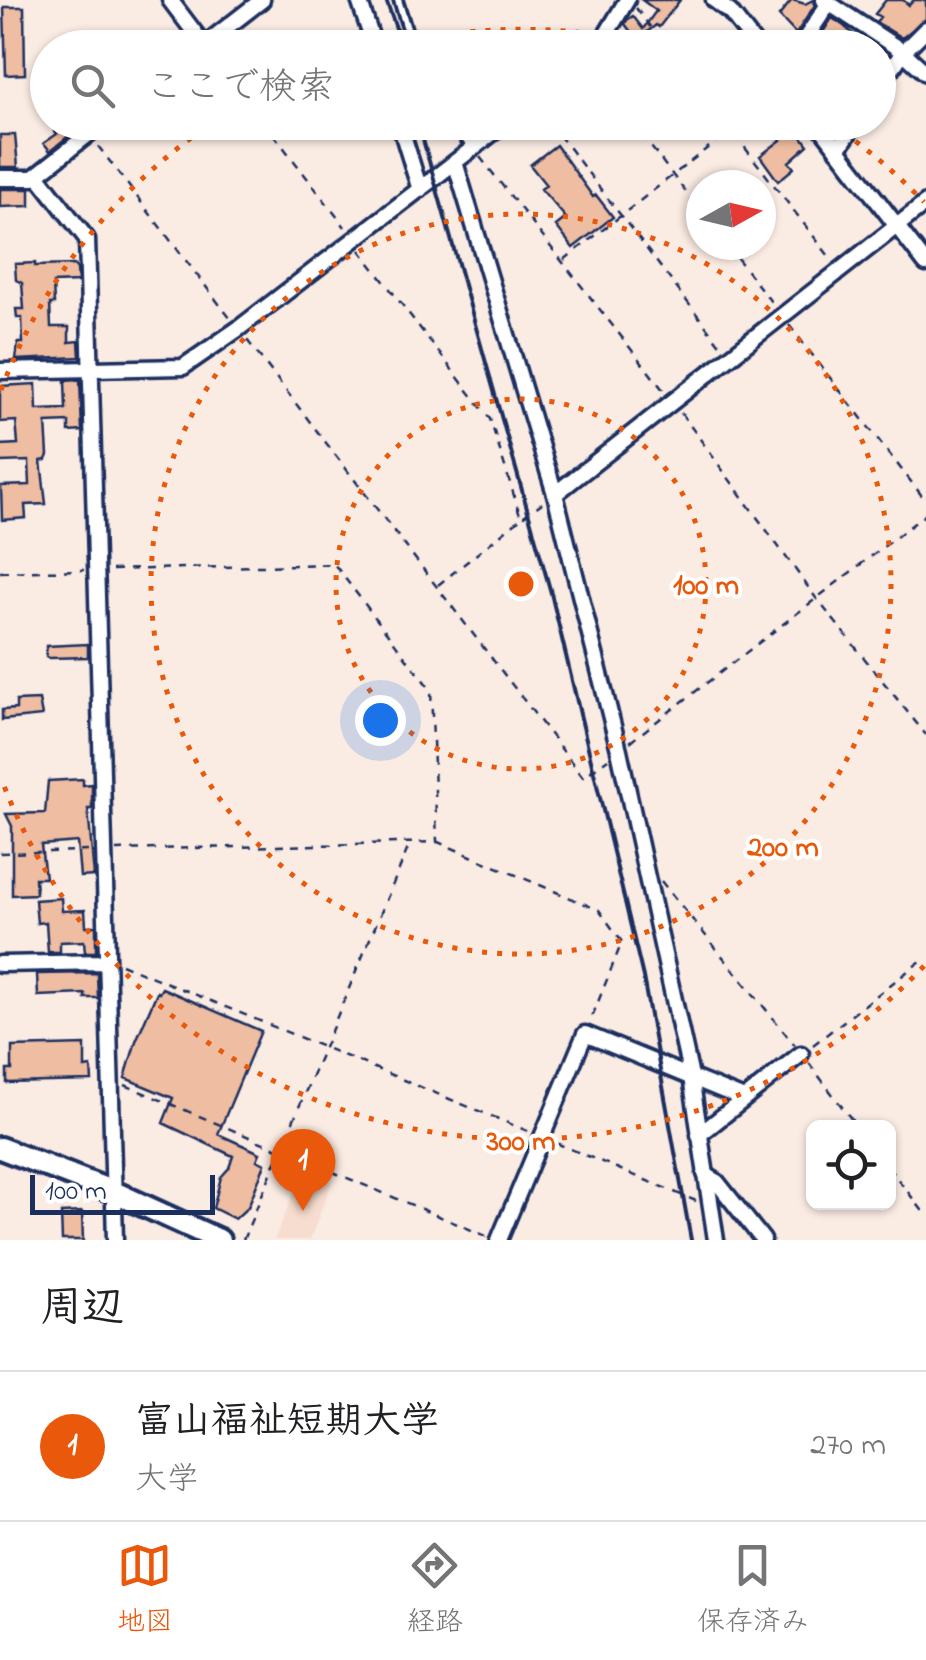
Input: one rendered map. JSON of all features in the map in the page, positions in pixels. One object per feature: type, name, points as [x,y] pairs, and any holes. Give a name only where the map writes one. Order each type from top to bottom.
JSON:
[{"type":"street","points":[[170,0],[191,30]]},
{"type":"street","points":[[223,30],[262,0]]},
{"type":"street","points":[[359,0],[369,30]]},
{"type":"street","points":[[714,0],[744,30]]},
{"type":"street","points":[[809,30],[826,1],[870,30]]},
{"type":"street","points":[[611,30],[630,2]]},
{"type":"street","points":[[896,63],[926,29]]},
{"type":"street","points":[[896,47],[926,73]]},
{"type":"street","points":[[0,178],[33,178],[81,140]]},
{"type":"street","points":[[404,140],[420,190]]},
{"type":"street","points":[[0,371],[183,367],[482,140]]},
{"type":"street","points":[[830,140],[926,264]]},
{"type":"street","points":[[838,150],[844,140]]},
{"type":"street","points":[[456,162],[555,494],[619,750],[690,1077],[716,1240]]},
{"type":"street","points":[[38,175],[87,238],[115,1240]]},
{"type":"street","points":[[555,494],[926,204]]},
{"type":"street","points":[[0,964],[106,967]]},
{"type":"street","points":[[498,1240],[585,1034],[744,1099]]},
{"type":"street","points":[[699,1135],[802,1054]]},
{"type":"street","points":[[0,1148],[114,1192],[219,1240]]},
{"type":"street","points":[[705,1174],[717,1182],[762,1240]]},
{"type":"lane","points":[[398,0],[407,30]]},
{"type":"lane","points":[[466,140],[472,148]]},
{"type":"path","points":[[630,2],[652,30]]},
{"type":"path","points":[[93,140],[583,777],[926,514]]},
{"type":"path","points":[[278,140],[490,419],[521,518]]},
{"type":"path","points":[[563,140],[730,357]]},
{"type":"path","points":[[646,140],[686,193]]},
{"type":"path","points":[[562,262],[718,140]]},
{"type":"path","points":[[739,140],[840,270]]},
{"type":"path","points":[[472,148],[672,402],[816,598],[926,735]]},
{"type":"path","points":[[738,260],[926,500]]},
{"type":"path","points":[[438,585],[555,494]]},
{"type":"path","points":[[0,572],[334,564],[431,690],[438,842]]},
{"type":"path","points":[[0,853],[438,842],[599,910],[622,942],[585,1034]]},
{"type":"path","points":[[244,1240],[410,844]]},
{"type":"path","points":[[644,860],[852,1120]]},
{"type":"path","points":[[802,1054],[926,957]]},
{"type":"path","points":[[106,967],[121,964],[710,1207]]},
{"type":"path","points":[[109,1078],[498,1240]]},
{"type":"path","points":[[896,1176],[926,1215]]},
{"type":"shaded area","points":[[305,1167],[332,1181],[310,1240],[274,1240]]},
{"type":"building","points":[[642,0],[680,0],[659,27],[656,25],[650,30],[630,30],[625,24],[633,16],[643,29],[658,12]]},
{"type":"building","points":[[792,0],[805,4],[813,0],[815,5],[799,30],[792,30],[779,16]]},
{"type":"building","points":[[886,0],[903,0],[909,5],[914,0],[926,0],[926,19],[902,38],[896,30],[876,22],[880,17],[875,14]]},
{"type":"building","points":[[4,7],[24,7],[25,74],[6,75]]},
{"type":"building","points":[[832,18],[849,30],[824,30]]},
{"type":"building","points":[[0,135],[15,135],[18,167],[0,167]]},
{"type":"building","points":[[48,140],[64,140],[50,151],[44,143]]},
{"type":"building","points":[[781,140],[804,140],[808,145],[789,162],[794,168],[778,181],[776,170],[770,170],[760,156]]},
{"type":"building","points":[[556,145],[593,197],[596,195],[613,217],[573,248],[556,226],[566,218],[541,189],[546,185],[530,165]]},
{"type":"building","points":[[0,189],[30,189],[30,206],[0,207]]},
{"type":"building","points":[[15,264],[74,265],[77,269],[78,282],[53,283],[54,304],[50,304],[51,327],[69,327],[69,342],[79,341],[80,357],[16,360],[18,343],[23,343],[22,318],[17,318],[16,309],[24,309],[22,283],[16,280]]},
{"type":"building","points":[[80,380],[82,431],[69,432],[69,422],[46,423],[48,455],[41,461],[46,504],[25,505],[26,518],[2,520],[1,486],[30,485],[29,461],[0,462],[0,445],[18,444],[16,421],[0,422],[0,386],[36,384],[37,410],[66,409],[65,381]]},
{"type":"building","points":[[88,644],[88,657],[46,656],[46,646]]},
{"type":"building","points":[[39,700],[42,716],[2,720],[2,710],[16,709],[16,701]]},
{"type":"building","points":[[83,779],[83,785],[92,784],[92,809],[88,809],[94,876],[80,877],[77,842],[41,845],[45,878],[35,878],[36,894],[12,895],[12,826],[6,814],[45,813],[48,781]]},
{"type":"building","points":[[61,898],[62,911],[85,910],[86,926],[96,926],[96,952],[85,952],[84,941],[60,942],[60,952],[48,952],[46,922],[37,923],[35,900]]},
{"type":"building","points":[[97,973],[98,998],[85,998],[85,994],[38,996],[37,974]]},
{"type":"building","points":[[162,988],[261,1031],[218,1134],[260,1153],[257,1160],[265,1164],[248,1207],[235,1219],[213,1208],[221,1177],[233,1156],[163,1123],[173,1098],[125,1078],[136,1041]]},
{"type":"building","points":[[85,1045],[85,1068],[91,1067],[92,1081],[7,1083],[7,1070],[12,1070],[12,1047]]},
{"type":"building","points":[[82,1212],[83,1240],[62,1240],[61,1213]]},
{"type":"waterway","points":[[122,1215],[123,1240]]},
{"type":"railway","points":[[386,0],[397,30]]},
{"type":"railway","points":[[423,140],[551,593],[643,977],[691,1240]]},
{"type":"place","name":"富山福祉短期大学","points":[[303,1211]]}]
